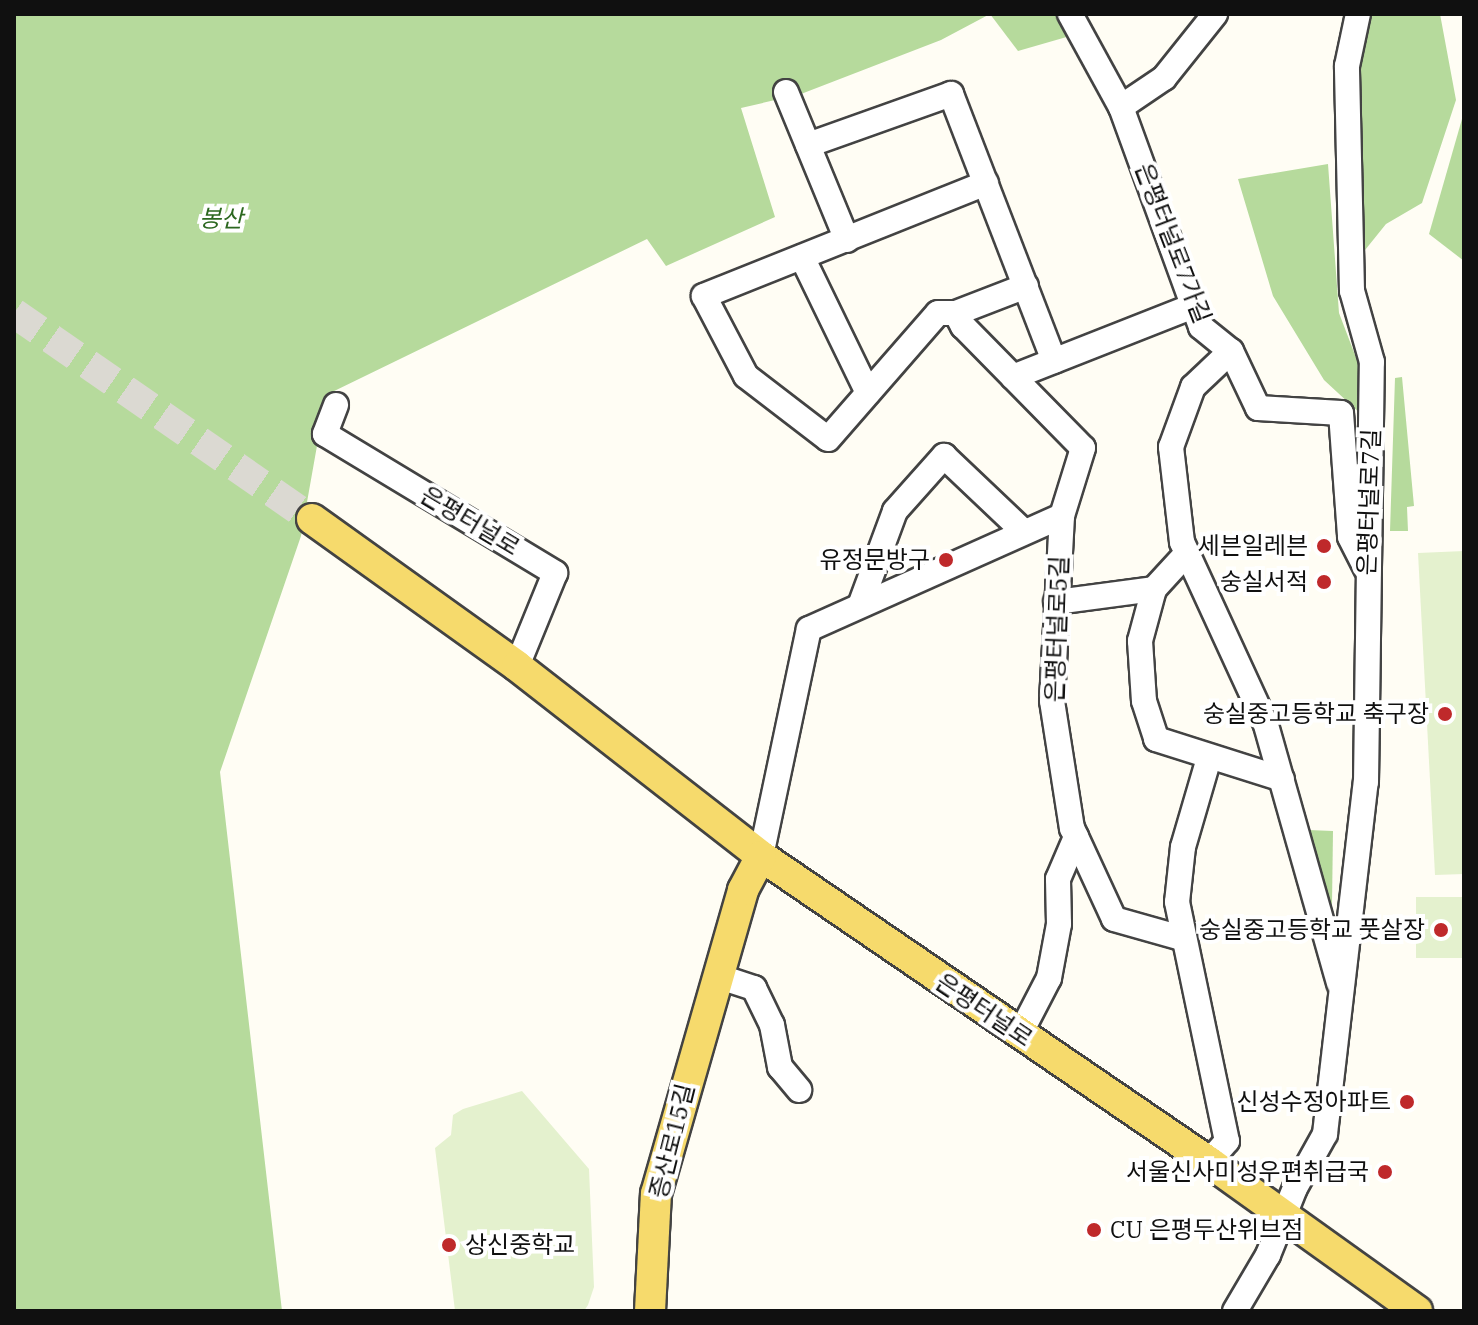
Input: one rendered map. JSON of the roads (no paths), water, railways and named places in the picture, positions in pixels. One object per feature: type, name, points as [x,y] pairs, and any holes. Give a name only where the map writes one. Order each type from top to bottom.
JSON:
[{"type":"main road","name":"은평터널로","points":[[312,519],[517,666],[761,856],[1209,1162],[1417,1311]]},
{"type":"main road","name":"증산로15길","points":[[650,1311],[656,1194],[743,890],[761,856]]},
{"type":"street","name":"은평터널로7가길","points":[[1070,14],[1121,107],[1201,327],[1231,351],[1258,408],[1341,413],[1350,537],[1367,569]]},
{"type":"street","points":[[1121,107],[1164,78],[1215,14]]},
{"type":"street","name":"은평터널로7길","points":[[1235,1311],[1268,1255],[1283,1214],[1325,1134],[1366,782],[1372,362],[1352,291],[1347,66],[1358,14]]},
{"type":"street","points":[[786,92],[847,240]]},
{"type":"street","points":[[808,145],[951,94],[1054,361]]},
{"type":"street","points":[[986,183],[704,296],[746,376],[828,439],[938,313],[956,313],[1026,286]]},
{"type":"street","points":[[802,257],[868,393]]},
{"type":"street","points":[[1013,377],[1193,306]]},
{"type":"street","name":"은평터널로5길","points":[[956,313],[1083,448],[1062,516],[1052,701],[1076,837],[1114,919],[1181,938]]},
{"type":"street","name":"은평터널로7길","points":[[1231,351],[1193,387],[1171,447],[1187,553],[1266,725],[1342,993]]},
{"type":"street","name":"은평터널로","points":[[336,405],[325,434],[555,573],[517,666]]},
{"type":"street","name":"은평터널로5길","points":[[861,603],[895,511],[944,456],[1023,531]]},
{"type":"street","name":"은평터널로5길","points":[[861,603],[1062,516]]},
{"type":"street","points":[[1187,553],[1154,589],[1140,641],[1144,701],[1156,739],[1282,779]]},
{"type":"street","points":[[1056,602],[1154,589]]},
{"type":"street","points":[[761,856],[809,629],[861,603]]},
{"type":"street","points":[[1209,758],[1183,847],[1177,902],[1181,938],[1227,1141],[1209,1162]]},
{"type":"street","points":[[1020,1034],[1049,978],[1059,924],[1058,879],[1076,837]]},
{"type":"street","points":[[717,976],[754,988],[772,1025],[780,1067],[799,1090]]},
{"type":"tunnel","points":[[14,313],[312,519]]},
{"type":"place","name":"세븐일레븐","points":[[1324,546]]},
{"type":"place","name":"유정문방구","points":[[946,560]]},
{"type":"place","name":"숭실서적","points":[[1324,582]]},
{"type":"place","name":"숭실중고등학교 축구장","points":[[1445,714]]},
{"type":"place","name":"숭실중고등학교 풋살장","points":[[1441,930]]},
{"type":"place","name":"신성수정아파트","points":[[1407,1102]]},
{"type":"place","name":"서울신사미성우편취급국","points":[[1385,1172]]},
{"type":"place","name":"CU 은평두산위브점","points":[[1094,1230]]},
{"type":"place","name":"상신중학교","points":[[449,1245]]},
{"type":"park label","name":"봉산","points":[[221,219]]}]
